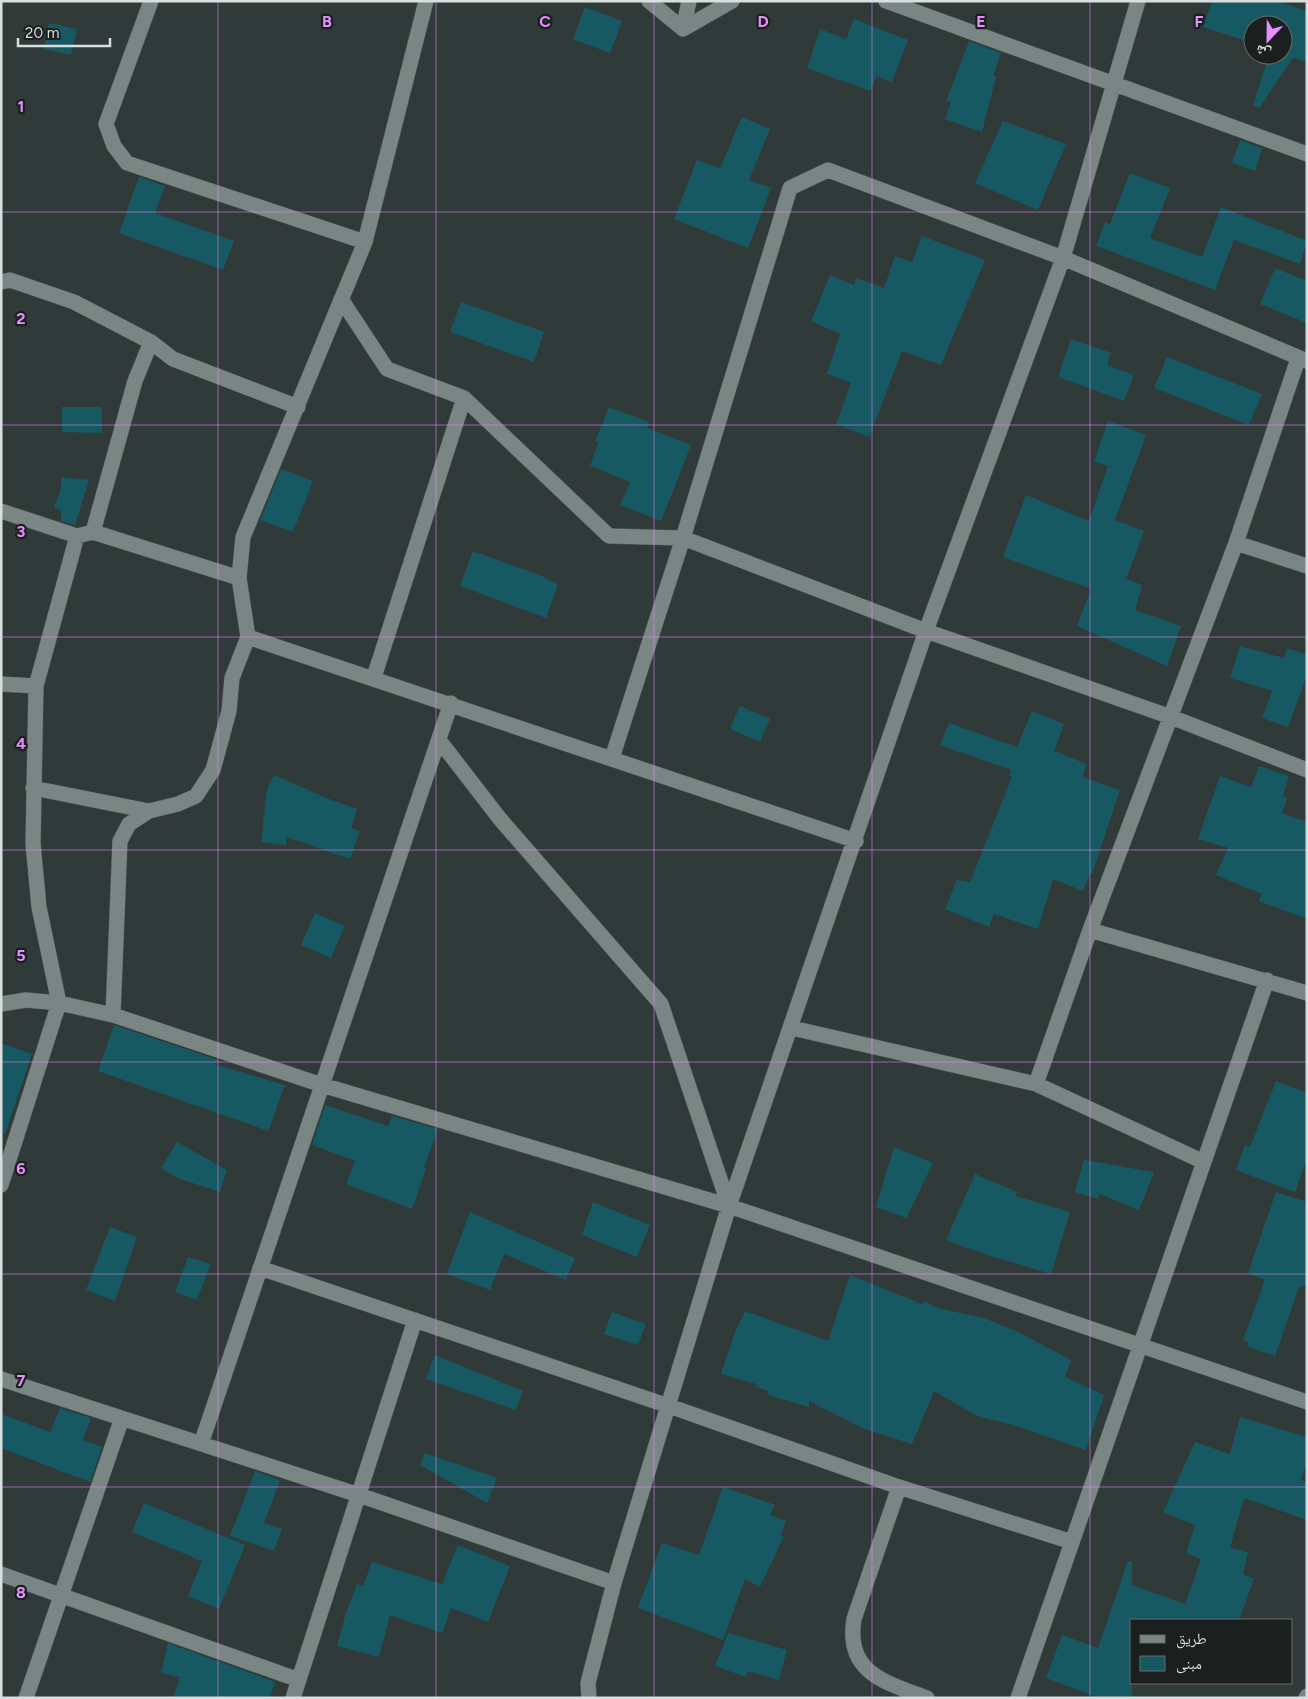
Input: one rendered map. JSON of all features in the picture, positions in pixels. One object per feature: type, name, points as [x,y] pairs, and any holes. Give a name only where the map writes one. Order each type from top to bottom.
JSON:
[{"type":"street","points":[[151,1],[106,124],[114,146],[127,163],[365,242]]},
{"type":"street","points":[[114,1015],[120,841],[130,824],[149,811],[178,804],[196,796],[213,770],[229,711],[232,678],[248,636],[239,578],[243,537],[365,242],[426,1]]},
{"type":"street","points":[[649,1],[684,29]]},
{"type":"street","points":[[684,29],[689,1]]},
{"type":"street","points":[[684,29],[732,1]]},
{"type":"street","points":[[886,1],[1307,154]]},
{"type":"street","points":[[589,1698],[588,1683],[614,1583],[729,1206],[792,1028],[926,632],[1063,258],[1138,1]]},
{"type":"street","points":[[612,758],[683,538],[790,188],[828,170],[1063,258],[1303,360],[1090,930],[1036,1084]]},
{"type":"street","points":[[1,282],[10,280],[74,302],[151,342],[173,359],[298,407]]},
{"type":"street","points":[[341,299],[386,370],[464,398],[609,536],[683,538],[926,632],[1171,717],[1307,770]]},
{"type":"street","points":[[93,532],[134,381],[151,342]]},
{"type":"street","points":[[374,677],[464,398]]},
{"type":"street","points":[[1,511],[77,536],[93,532],[239,578]]},
{"type":"street","points":[[1,1185],[59,1003],[39,906],[33,844],[36,686],[77,536]]},
{"type":"street","points":[[1236,543],[1307,566]]},
{"type":"street","points":[[248,636],[856,841]]},
{"type":"street","points":[[1,684],[36,686]]},
{"type":"street","points":[[201,1444],[451,703]]},
{"type":"street","points":[[439,740],[500,819],[660,1004],[729,1206]]},
{"type":"street","points":[[34,788],[149,811]]},
{"type":"street","points":[[1090,930],[1307,993]]},
{"type":"street","points":[[1018,1698],[1267,980]]},
{"type":"street","points":[[1,1004],[26,1000],[59,1003],[114,1015],[322,1085],[729,1206],[1307,1402]]},
{"type":"street","points":[[792,1028],[1036,1084],[1204,1162]]},
{"type":"street","points":[[260,1268],[669,1406],[900,1487],[1072,1542]]},
{"type":"street","points":[[293,1698],[415,1320]]},
{"type":"street","points":[[1,1379],[359,1495],[614,1583]]},
{"type":"street","points":[[26,1698],[122,1418]]},
{"type":"street","points":[[900,1487],[854,1619],[851,1634],[858,1657],[873,1675],[927,1698]]},
{"type":"street","points":[[1,1574],[299,1680]]},
{"type":"building","points":[[1212,1],[1277,1],[1307,11],[1307,62],[1293,58],[1293,15],[1243,15],[1243,40],[1203,27]]},
{"type":"building","points":[[585,7],[622,21],[610,53],[573,39]]},
{"type":"building","points":[[854,19],[908,40],[892,82],[877,76],[870,91],[807,68],[820,29],[846,39]]},
{"type":"building","points":[[49,23],[77,29],[71,55],[44,49]]},
{"type":"building","points":[[969,41],[1001,53],[993,76],[996,77],[982,132],[945,119],[951,102],[946,101]]},
{"type":"building","points":[[1266,65],[1288,65],[1259,108],[1253,105]]},
{"type":"building","points":[[742,117],[770,129],[749,180],[771,188],[748,248],[674,219],[697,160],[720,168]]},
{"type":"building","points":[[1003,121],[1066,144],[1038,210],[975,183]]},
{"type":"building","points":[[1240,140],[1262,148],[1255,171],[1232,163]]},
{"type":"building","points":[[1130,173],[1170,188],[1150,238],[1202,257],[1221,207],[1307,241],[1300,264],[1234,240],[1215,290],[1096,246],[1105,222],[1110,224]]},
{"type":"building","points":[[139,177],[165,186],[155,213],[234,241],[223,270],[119,233]]},
{"type":"building","points":[[922,236],[985,260],[941,365],[902,351],[869,437],[836,424],[851,383],[827,374],[840,334],[811,321],[830,275],[854,285],[856,278],[884,288],[895,256],[912,262]]},
{"type":"building","points":[[1275,268],[1307,281],[1307,323],[1260,304]]},
{"type":"building","points":[[461,302],[544,332],[534,362],[450,332]]},
{"type":"building","points":[[1071,339],[1111,353],[1107,365],[1134,375],[1124,401],[1058,377]]},
{"type":"building","points":[[1167,357],[1262,394],[1249,425],[1154,388]]},
{"type":"building","points":[[62,407],[102,407],[102,433],[62,432]]},
{"type":"building","points":[[609,407],[649,422],[647,428],[691,445],[661,521],[620,505],[630,482],[590,466],[599,442],[595,441]]},
{"type":"building","points":[[1108,421],[1146,435],[1115,520],[1144,531],[1126,579],[1142,585],[1135,610],[1181,626],[1167,666],[1077,626],[1091,589],[1003,557],[1026,495],[1089,521],[1108,466],[1094,462]]},
{"type":"building","points":[[281,469],[313,481],[293,532],[260,520]]},
{"type":"building","points":[[61,477],[89,480],[75,525],[61,521],[61,510],[54,508],[61,488]]},
{"type":"building","points":[[473,551],[542,576],[558,585],[546,618],[460,586]]},
{"type":"building","points":[[1240,646],[1284,658],[1287,648],[1307,655],[1307,675],[1288,727],[1262,718],[1272,691],[1230,678]]},
{"type":"building","points":[[740,706],[770,719],[760,742],[730,729]]},
{"type":"building","points":[[1032,711],[1064,724],[1054,751],[1087,764],[1082,777],[1120,790],[1092,874],[1090,873],[1083,891],[1053,879],[1038,929],[994,914],[989,927],[945,909],[957,880],[970,882],[1012,777],[1009,776],[1011,770],[940,745],[949,723],[1017,747]]},
{"type":"building","points":[[1259,766],[1289,776],[1283,796],[1287,798],[1282,813],[1307,822],[1307,919],[1259,901],[1262,894],[1216,875],[1228,848],[1198,839],[1220,776],[1251,787]]},
{"type":"building","points":[[274,775],[326,798],[357,809],[351,828],[360,831],[350,859],[287,837],[286,845],[261,842],[267,789]]},
{"type":"building","points":[[315,913],[345,926],[331,958],[301,945]]},
{"type":"building","points":[[114,1025],[218,1060],[216,1065],[285,1085],[268,1131],[98,1071]]},
{"type":"building","points":[[1,1043],[32,1054],[5,1134],[1,1133]]},
{"type":"building","points":[[1276,1081],[1307,1093],[1307,1159],[1295,1192],[1236,1170],[1245,1145],[1250,1147]]},
{"type":"building","points":[[325,1105],[388,1126],[392,1116],[438,1129],[412,1209],[346,1184],[355,1161],[312,1145]]},
{"type":"building","points":[[177,1142],[227,1170],[220,1192],[177,1178],[161,1168]]},
{"type":"building","points":[[894,1147],[933,1163],[906,1218],[876,1207]]},
{"type":"building","points":[[1084,1160],[1154,1172],[1139,1210],[1100,1194],[1098,1199],[1075,1192]]},
{"type":"building","points":[[975,1174],[1017,1192],[1015,1196],[1070,1212],[1051,1274],[987,1255],[946,1240]]},
{"type":"building","points":[[1276,1192],[1307,1202],[1307,1286],[1299,1287],[1275,1356],[1247,1346],[1249,1342],[1243,1340],[1265,1280],[1248,1273]]},
{"type":"building","points":[[593,1202],[650,1225],[637,1257],[582,1235]]},
{"type":"building","points":[[470,1212],[575,1258],[566,1280],[504,1254],[490,1290],[447,1274]]},
{"type":"building","points":[[110,1227],[137,1237],[115,1301],[86,1290]]},
{"type":"building","points":[[188,1257],[211,1264],[197,1300],[175,1292]]},
{"type":"building","points":[[850,1275],[922,1304],[924,1301],[937,1308],[984,1318],[1018,1332],[1071,1360],[1065,1377],[1104,1395],[1086,1450],[1013,1425],[977,1416],[934,1391],[912,1444],[865,1429],[809,1401],[809,1407],[768,1395],[769,1391],[755,1387],[756,1384],[721,1374],[734,1335],[745,1311],[828,1341]]},
{"type":"building","points":[[612,1312],[646,1324],[638,1345],[604,1334]]},
{"type":"building","points":[[435,1355],[523,1391],[516,1410],[426,1379]]},
{"type":"building","points":[[60,1408],[91,1418],[83,1440],[102,1447],[90,1482],[1,1448],[1,1414],[50,1432]]},
{"type":"building","points":[[1240,1417],[1307,1437],[1307,1461],[1301,1480],[1307,1482],[1307,1520],[1244,1498],[1230,1548],[1248,1552],[1243,1574],[1254,1579],[1239,1619],[1130,1619],[1130,1684],[1132,1684],[1132,1698],[1099,1698],[1046,1678],[1062,1635],[1098,1648],[1128,1561],[1132,1561],[1132,1585],[1185,1604],[1201,1559],[1186,1553],[1195,1525],[1163,1512],[1195,1442],[1230,1454]]},
{"type":"building","points":[[425,1453],[497,1478],[487,1503],[420,1465]]},
{"type":"building","points":[[255,1471],[280,1480],[264,1523],[282,1529],[274,1551],[230,1536]]},
{"type":"building","points":[[723,1487],[775,1505],[770,1515],[786,1521],[781,1535],[784,1536],[760,1587],[745,1579],[723,1640],[638,1608],[662,1543],[699,1555]]},
{"type":"building","points":[[144,1503],[245,1545],[219,1609],[188,1596],[202,1561],[132,1532]]},
{"type":"building","points":[[458,1545],[510,1566],[488,1622],[451,1608],[442,1633],[390,1615],[379,1657],[337,1646],[345,1616],[357,1584],[363,1586],[372,1562],[442,1584]]},
{"type":"building","points":[[728,1633],[787,1650],[779,1680],[748,1671],[746,1677],[715,1666]]},
{"type":"building","points":[[168,1643],[275,1682],[270,1698],[173,1698],[180,1677],[161,1673]]}]
